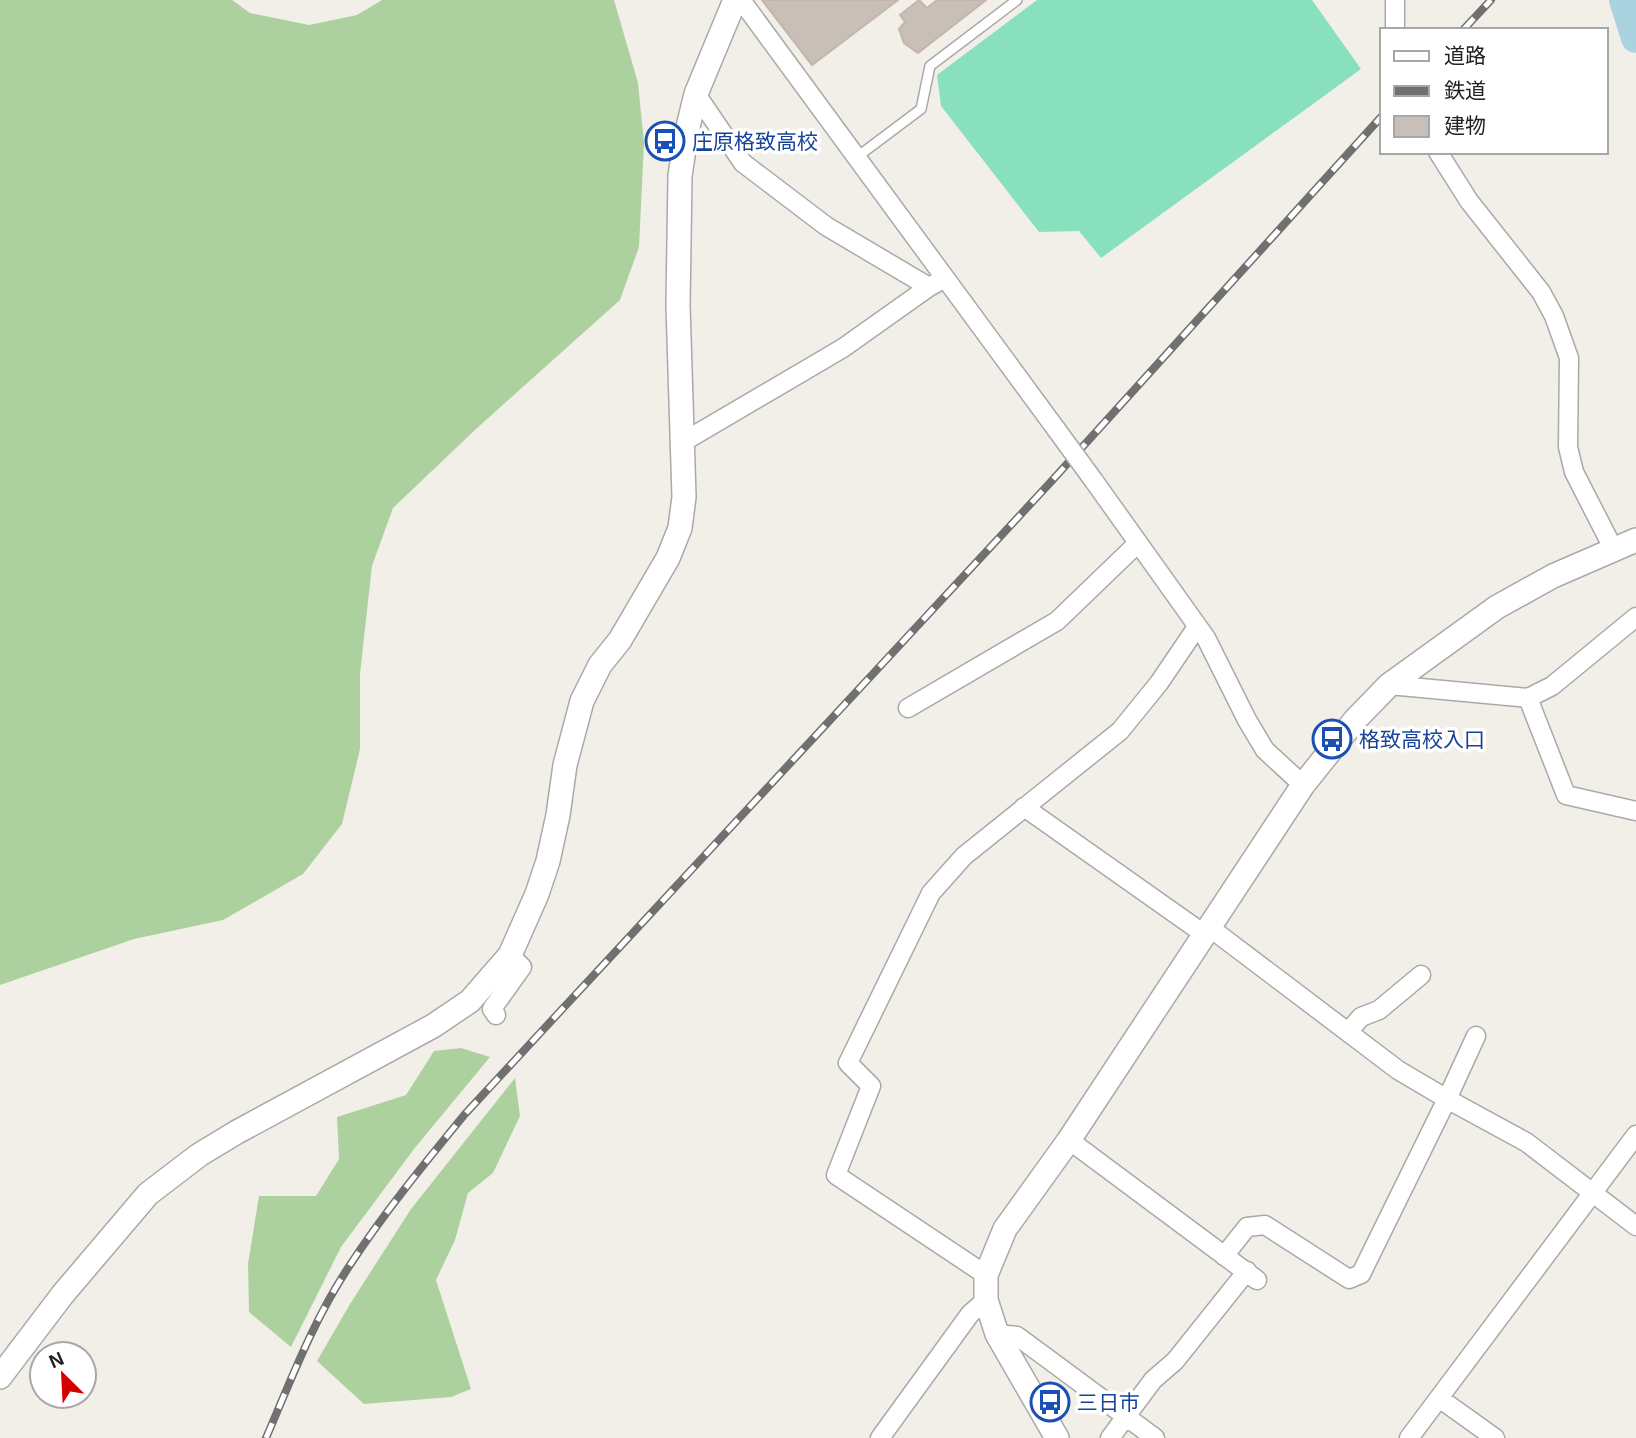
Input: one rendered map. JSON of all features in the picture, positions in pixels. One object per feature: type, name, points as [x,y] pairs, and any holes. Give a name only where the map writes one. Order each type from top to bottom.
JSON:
[{"type":"street","points":[[0,1377],[63,1294],[148,1194],[199,1155],[237,1132],[433,1026],[470,1001],[510,955],[537,894],[548,860],[565,765],[582,701],[600,665],[620,640],[668,558],[680,528],[684,497],[678,305],[680,176],[696,93],[736,0]]},
{"type":"street","points":[[741,0],[1206,638],[1265,750],[1303,785]]},
{"type":"street","points":[[1395,0],[1395,28]]},
{"type":"street","points":[[696,93],[743,163],[825,226],[929,287]]},
{"type":"street","points":[[1439,154],[1469,201],[1541,292],[1553,316],[1569,358],[1568,447],[1574,471],[1614,550]]},
{"type":"street","points":[[683,442],[843,348],[945,278]]},
{"type":"street","points":[[1057,1438],[997,1334],[986,1300],[986,1275],[1005,1229],[1069,1140],[1303,785],[1355,720],[1389,685],[1497,607],[1553,576],[1636,540]]},
{"type":"street","points":[[908,708],[1057,621],[1138,544]]},
{"type":"street","points":[[1389,685],[1528,698],[1552,686],[1636,617]]},
{"type":"street","points":[[986,1275],[836,1175],[871,1086],[848,1063],[931,893],[964,856],[1120,731],[1159,684],[1198,627]]},
{"type":"street","points":[[1528,698],[1566,795],[1636,811]]},
{"type":"street","points":[[1024,807],[1206,930],[1398,1070],[1525,1142],[1636,1226]]},
{"type":"street","points":[[496,1015],[492,1009],[522,967],[510,955]]},
{"type":"street","points":[[1348,1032],[1361,1017],[1380,1010],[1421,975]]},
{"type":"street","points":[[1224,1256],[1247,1227],[1265,1225],[1349,1279],[1362,1274],[1475,1035]]},
{"type":"street","points":[[1409,1438],[1636,1135]]},
{"type":"street","points":[[1069,1140],[1252,1275],[1175,1362],[1153,1380],[1110,1438]]},
{"type":"street","points":[[880,1438],[970,1314],[986,1300]]},
{"type":"street","points":[[997,1334],[1017,1336],[1155,1438]]},
{"type":"street","points":[[1439,1398],[1495,1438]]},
{"type":"lane","points":[[856,157],[921,109],[930,66],[1017,0]]},
{"type":"green space","points":[[0,0],[232,0],[250,13],[309,25],[357,15],[382,0],[614,0],[638,83],[644,143],[639,247],[620,300],[476,429],[393,508],[372,566],[360,674],[360,749],[342,824],[303,874],[223,920],[134,939],[0,985]]},
{"type":"green space","points":[[1037,0],[1312,0],[1361,69],[1101,258],[1079,231],[1039,232],[941,106],[937,75]]},
{"type":"green space","points":[[461,1048],[490,1057],[414,1149],[341,1247],[291,1347],[249,1312],[248,1264],[259,1196],[316,1196],[339,1159],[337,1117],[406,1095],[434,1051]]},
{"type":"green space","points":[[515,1078],[520,1116],[493,1173],[468,1193],[455,1240],[436,1280],[471,1389],[451,1397],[364,1404],[317,1361],[411,1209]]},
{"type":"building","points":[[762,0],[898,0],[812,65]]},
{"type":"building","points":[[919,0],[927,8],[937,0],[986,0],[918,53],[904,43],[899,29],[905,22],[900,15]]},
{"type":"waterway","points":[[1624,0],[1636,38]]},
{"type":"railway","points":[[1465,28],[1491,0]]},
{"type":"railway","points":[[266,1438],[303,1351],[335,1288],[419,1170],[465,1114],[1048,485],[1380,118]]},
{"type":"place","name":"庄原格致高校","points":[[665,141]]},
{"type":"place","name":"格致高校入口","points":[[1332,739]]},
{"type":"place","name":"三日市","points":[[1050,1402]]}]
